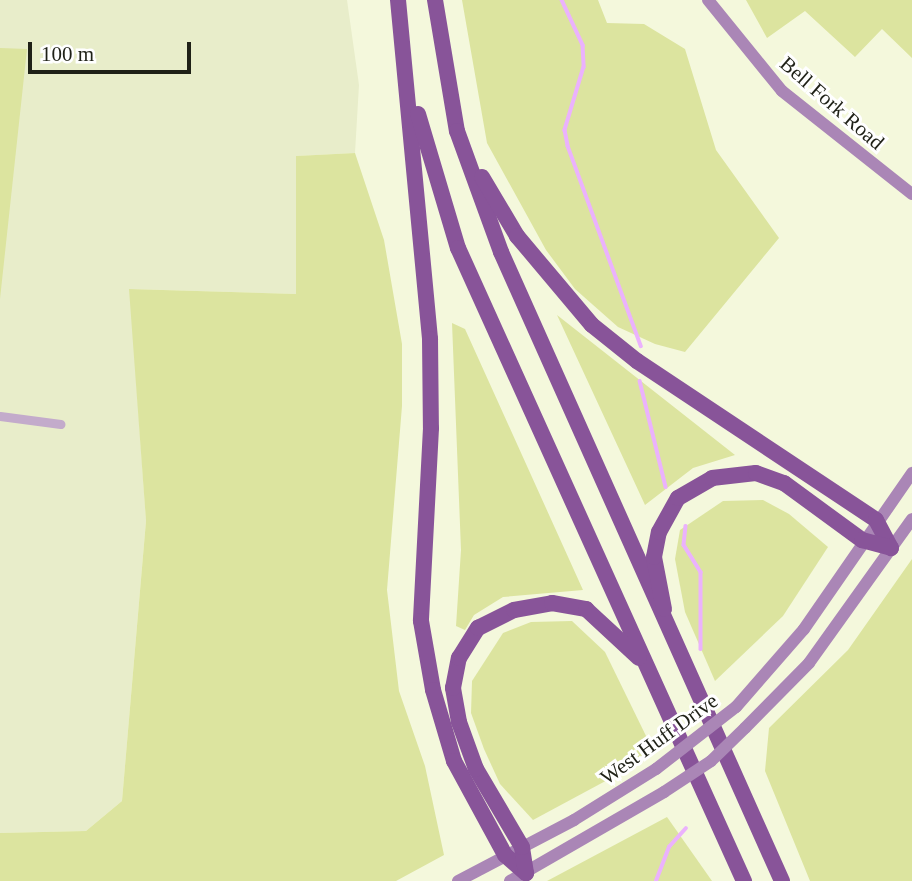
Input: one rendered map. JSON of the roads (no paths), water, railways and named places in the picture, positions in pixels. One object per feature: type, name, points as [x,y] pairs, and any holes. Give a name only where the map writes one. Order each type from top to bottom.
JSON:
[{"type":"highway","points":[[398,0],[408,70],[430,340],[431,428],[421,621],[433,690],[454,761],[505,855],[526,873]]},
{"type":"highway","points":[[435,0],[457,131],[501,252],[670,640],[782,881]]},
{"type":"highway","points":[[408,70],[429,156],[458,248],[744,881]]},
{"type":"highway","points":[[457,131],[517,236],[592,325],[637,360],[876,520],[891,548]]},
{"type":"highway","points":[[670,640],[654,557],[666,514],[693,486],[728,474],[756,473],[784,483],[862,540],[891,548]]},
{"type":"highway","points":[[526,873],[522,847],[476,769],[459,722],[453,688],[457,668],[478,628],[514,610],[552,603],[586,609],[647,667]]},
{"type":"main road","name":"Bell Fork Road","points":[[708,0],[782,91],[912,194]]},
{"type":"main road","name":"West Huff Drive","points":[[458,881],[656,769],[736,707],[804,629],[862,540],[912,473]]},
{"type":"main road","name":"West Huff Drive","points":[[510,881],[664,792],[711,761],[809,663],[912,519]]},
{"type":"street","points":[[0,416],[60,424]]},
{"type":"waterway","points":[[562,0],[583,45],[584,67],[565,130],[568,146],[641,346]]},
{"type":"waterway","points":[[640,381],[666,487]]},
{"type":"waterway","points":[[686,526],[684,545],[701,572],[701,649]]},
{"type":"waterway","points":[[656,881],[669,847],[686,828]]}]
